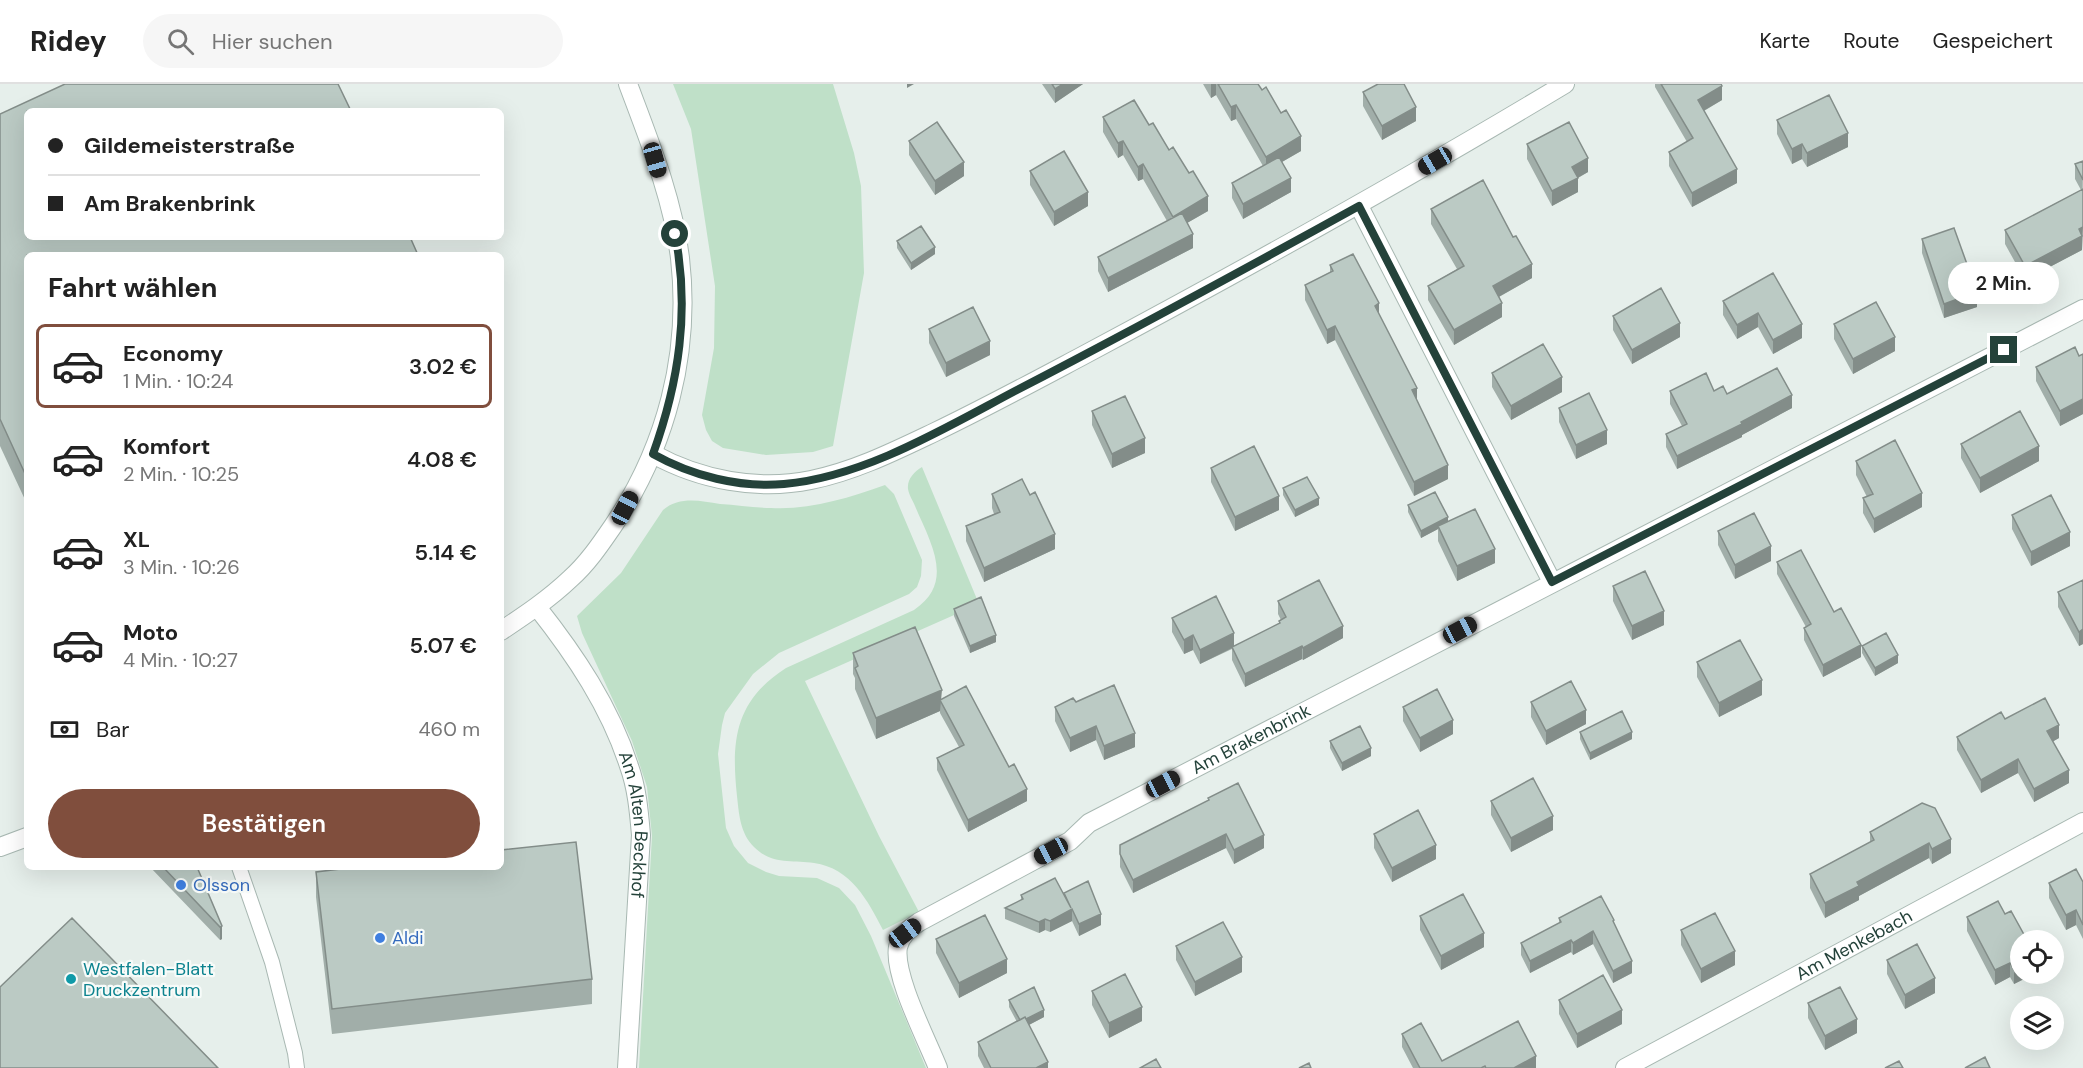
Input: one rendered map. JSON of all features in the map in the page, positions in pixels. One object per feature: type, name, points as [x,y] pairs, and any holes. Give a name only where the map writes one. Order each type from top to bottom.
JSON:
[{"type":"street","points":[[504,629],[537,607],[570,579],[601,543],[625,508],[653,454],[674,388],[682,334],[680,257],[655,160],[628,84]]},
{"type":"street","points":[[653,454],[686,470],[713,478],[756,485],[811,480],[888,455],[956,422],[1359,206],[1565,84]]},
{"type":"street","points":[[1359,206],[1552,582]]},
{"type":"street","name":"Am Brakenbrink","points":[[938,1068],[904,985],[898,964],[898,946],[905,933],[919,922],[1070,841],[1089,823],[2083,309]]},
{"type":"street","name":"Am Alten Beckhof","points":[[537,607],[581,666],[605,706],[629,766],[638,799],[641,835],[627,1068]]},
{"type":"street","name":"Am Menkebach","points":[[1625,1068],[2083,822]]},
{"type":"street","points":[[0,848],[24,838]]},
{"type":"lane","points":[[240,870],[272,962],[297,1068]]},
{"type":"green space","points":[[673,84],[833,84],[854,153],[861,186],[864,273],[833,446],[813,452],[766,455],[723,448],[712,441],[706,430],[702,415],[714,348],[715,286],[691,129]]},
{"type":"green space","points":[[922,467],[979,604],[805,681],[879,836],[919,912],[883,930],[864,897],[848,879],[838,872],[814,863],[782,861],[768,857],[749,842],[741,823],[739,810],[735,776],[736,740],[740,723],[756,694],[786,668],[914,610],[927,599],[934,587],[937,574],[936,561],[908,489],[912,476]]},
{"type":"green space","points":[[885,485],[894,494],[922,560],[921,576],[917,587],[909,594],[779,653],[753,674],[725,713],[718,754],[726,828],[734,846],[748,863],[766,872],[779,876],[817,878],[839,888],[855,905],[871,936],[926,1068],[639,1068],[652,836],[647,787],[632,741],[582,633],[577,616],[621,573],[663,510],[676,503],[698,501],[758,508],[800,507],[843,499]]},
{"type":"building","points":[[65,84],[338,84],[350,108],[24,108],[24,240],[411,240],[417,252],[24,252],[24,471],[0,419],[0,114]]},
{"type":"building","points":[[1052,84],[1063,84],[1055,89]]},
{"type":"building","points":[[1218,84],[1258,84],[1262,90],[1266,87],[1281,113],[1286,110],[1301,136],[1266,157],[1236,105],[1231,107]]},
{"type":"building","points":[[1378,84],[1404,84],[1416,107],[1382,126],[1363,92]]},
{"type":"building","points":[[1661,84],[1721,84],[1722,86],[1698,100],[1737,169],[1692,193],[1669,152],[1693,138]]},
{"type":"building","points":[[1829,95],[1848,133],[1807,153],[1802,144],[1792,149],[1777,120]]},
{"type":"building","points":[[1134,100],[1149,125],[1153,123],[1169,150],[1173,147],[1189,173],[1193,171],[1208,196],[1173,217],[1143,164],[1138,167],[1123,141],[1118,143],[1103,117]]},
{"type":"building","points":[[937,122],[964,162],[935,181],[909,141]]},
{"type":"building","points":[[1569,122],[1588,158],[1572,167],[1578,178],[1552,191],[1527,144]]},
{"type":"building","points":[[1064,151],[1088,192],[1054,212],[1030,171]]},
{"type":"building","points":[[1279,157],[1291,178],[1243,204],[1232,183]]},
{"type":"building","points":[[2083,161],[2083,180],[2075,164]]},
{"type":"building","points":[[1483,180],[1513,237],[1516,236],[1532,264],[1493,286],[1502,303],[1454,330],[1428,286],[1464,266],[1431,209]]},
{"type":"building","points":[[2083,189],[2083,227],[2079,229],[2082,236],[2025,266],[2005,230]]},
{"type":"building","points":[[1182,213],[1193,234],[1108,278],[1098,257]]},
{"type":"building","points":[[921,226],[935,247],[911,263],[897,241]]},
{"type":"building","points":[[1954,228],[1977,292],[1944,304],[1922,239]]},
{"type":"building","points":[[1353,254],[1379,303],[1375,306],[1417,388],[1412,390],[1448,465],[1414,482],[1335,326],[1327,330],[1305,285],[1333,271],[1330,265]]},
{"type":"building","points":[[1773,273],[1802,324],[1773,340],[1758,313],[1737,325],[1723,301]]},
{"type":"building","points":[[1661,288],[1680,323],[1632,350],[1613,316]]},
{"type":"building","points":[[1876,302],[1895,337],[1853,359],[1834,324]]},
{"type":"building","points":[[973,307],[990,341],[946,363],[929,329]]},
{"type":"building","points":[[1543,344],[1562,377],[1511,406],[1492,373]]},
{"type":"building","points":[[2075,347],[2079,356],[2083,354],[2083,399],[2060,411],[2036,367]]},
{"type":"building","points":[[1777,368],[1792,395],[1741,422],[1742,424],[1677,456],[1666,434],[1687,424],[1670,391],[1706,373],[1714,391],[1723,386],[1727,394]]},
{"type":"building","points":[[1589,393],[1607,430],[1576,445],[1559,408]]},
{"type":"building","points":[[1125,396],[1145,438],[1112,454],[1092,411]]},
{"type":"building","points":[[2020,411],[2039,446],[1980,478],[1961,444]]},
{"type":"building","points":[[1895,440],[1922,493],[1874,519],[1863,498],[1873,494],[1856,461]]},
{"type":"building","points":[[1254,446],[1279,496],[1235,517],[1211,468]]},
{"type":"building","points":[[1307,477],[1319,498],[1295,510],[1283,488]]},
{"type":"building","points":[[1022,479],[1030,495],[1035,492],[1055,534],[984,568],[966,526],[1000,512],[992,494]]},
{"type":"building","points":[[1435,492],[1448,517],[1421,531],[1408,505]]},
{"type":"building","points":[[2051,495],[2070,532],[2031,552],[2012,515]]},
{"type":"building","points":[[1475,509],[1495,549],[1457,566],[1438,526]]},
{"type":"building","points":[[1754,513],[1771,546],[1735,565],[1718,531]]},
{"type":"building","points":[[1801,550],[1834,612],[1841,608],[1861,645],[1823,665],[1804,628],[1811,624],[1777,562]]},
{"type":"building","points":[[1645,571],[1664,611],[1632,626],[1613,586]]},
{"type":"building","points":[[1319,580],[1343,626],[1303,648],[1302,646],[1245,674],[1232,647],[1280,623],[1279,621],[1286,617],[1278,601]]},
{"type":"building","points":[[2083,580],[2083,629],[2079,632],[2058,592]]},
{"type":"building","points":[[1216,596],[1234,633],[1200,650],[1193,635],[1184,640],[1172,618]]},
{"type":"building","points":[[981,597],[996,635],[970,646],[954,609]]},
{"type":"building","points":[[915,627],[942,690],[876,718],[855,668],[858,666],[853,653]]},
{"type":"building","points":[[1886,633],[1898,655],[1875,668],[1862,646]]},
{"type":"building","points":[[1740,640],[1762,680],[1719,703],[1697,662]]},
{"type":"building","points":[[1571,681],[1586,710],[1546,731],[1531,702]]},
{"type":"building","points":[[1114,685],[1135,733],[1104,746],[1096,726],[1070,738],[1055,707],[1073,698],[1076,702]]},
{"type":"building","points":[[966,686],[1009,767],[1014,764],[1027,789],[968,820],[937,758],[964,745],[940,700]]},
{"type":"building","points":[[1437,689],[1453,720],[1420,738],[1403,707]]},
{"type":"building","points":[[2045,698],[2059,725],[2047,731],[2069,770],[2034,789],[2018,759],[1981,780],[1957,737],[2001,712],[2005,719]]},
{"type":"building","points":[[1622,711],[1632,732],[1590,753],[1580,732]]},
{"type":"building","points":[[1360,726],[1371,748],[1342,763],[1330,741]]},
{"type":"building","points":[[1533,778],[1553,816],[1511,838],[1491,801]]},
{"type":"building","points":[[1238,783],[1264,835],[1234,850],[1226,834],[1133,880],[1120,854],[1120,845]]},
{"type":"building","points":[[1922,803],[1935,808],[1951,839],[1932,849],[1929,843],[1857,882],[1859,886],[1825,903],[1810,874],[1874,840],[1870,832]]},
{"type":"building","points":[[1418,810],[1436,845],[1392,868],[1374,834]]},
{"type":"building","points":[[576,842],[592,979],[332,1009],[316,872],[332,870],[504,870],[504,850]]},
{"type":"building","points":[[2076,869],[2083,882],[2083,925],[2076,910],[2066,915],[2049,883]]},
{"type":"building","points":[[166,870],[198,870],[222,926],[220,927]]},
{"type":"building","points":[[1055,878],[1071,908],[1064,893],[1088,881],[1101,914],[1079,924],[1072,909],[1050,921],[1045,919],[1039,922],[1005,908],[1023,899],[1021,895]]},
{"type":"building","points":[[1463,894],[1484,933],[1441,956],[1420,916]]},
{"type":"building","points":[[1601,896],[1632,961],[1613,971],[1593,931],[1573,943],[1571,940],[1530,961],[1521,943],[1561,922],[1559,918]]},
{"type":"building","points":[[1998,901],[2005,914],[2011,911],[2021,930],[2010,930],[2010,963],[1995,970],[1967,917]]},
{"type":"building","points":[[1715,913],[1735,951],[1701,969],[1681,930]]},
{"type":"building","points":[[985,915],[1007,959],[959,983],[936,939]]},
{"type":"building","name":"Westfalen-Blatt Druckzentrum","points":[[72,918],[218,1068],[0,1068],[0,987]]},
{"type":"building","points":[[1223,922],[1242,957],[1195,982],[1176,946]]},
{"type":"building","points":[[1917,944],[1935,978],[1905,995],[1887,960]]},
{"type":"building","points":[[1125,974],[1142,1007],[1109,1023],[1092,991]]},
{"type":"building","points":[[1603,975],[1622,1010],[1577,1034],[1559,1000]]},
{"type":"building","points":[[1034,987],[1044,1010],[1020,1020],[1009,1000]]},
{"type":"building","points":[[1840,987],[1857,1019],[1825,1036],[1808,1003]]},
{"type":"building","points":[[1025,1017],[1048,1062],[1036,1068],[991,1068],[978,1042]]},
{"type":"building","points":[[1518,1021],[1536,1056],[1514,1068],[1486,1068],[1485,1066],[1481,1068],[1420,1068],[1402,1034],[1421,1023],[1442,1061]]},
{"type":"building","points":[[1985,1057],[1990,1068],[1965,1068]]},
{"type":"building","points":[[1156,1059],[1161,1068],[1140,1068]]},
{"type":"building","points":[[1899,1061],[1903,1068],[1885,1068]]},
{"type":"building","points":[[1309,1063],[1311,1068],[1299,1068]]},
{"type":"place","name":"Olsson","points":[[181,885]]},
{"type":"place","name":"Aldi","points":[[380,938]]},
{"type":"place","name":"Westfalen-Blatt Druckzentrum","points":[[71,979]]},
{"type":"route","points":[[675,234],[680,257],[682,334],[674,388],[653,454],[677,467],[713,478],[756,485],[784,484],[840,472],[888,455],[1037,380],[1359,206],[1552,582],[2004,350]]}]
